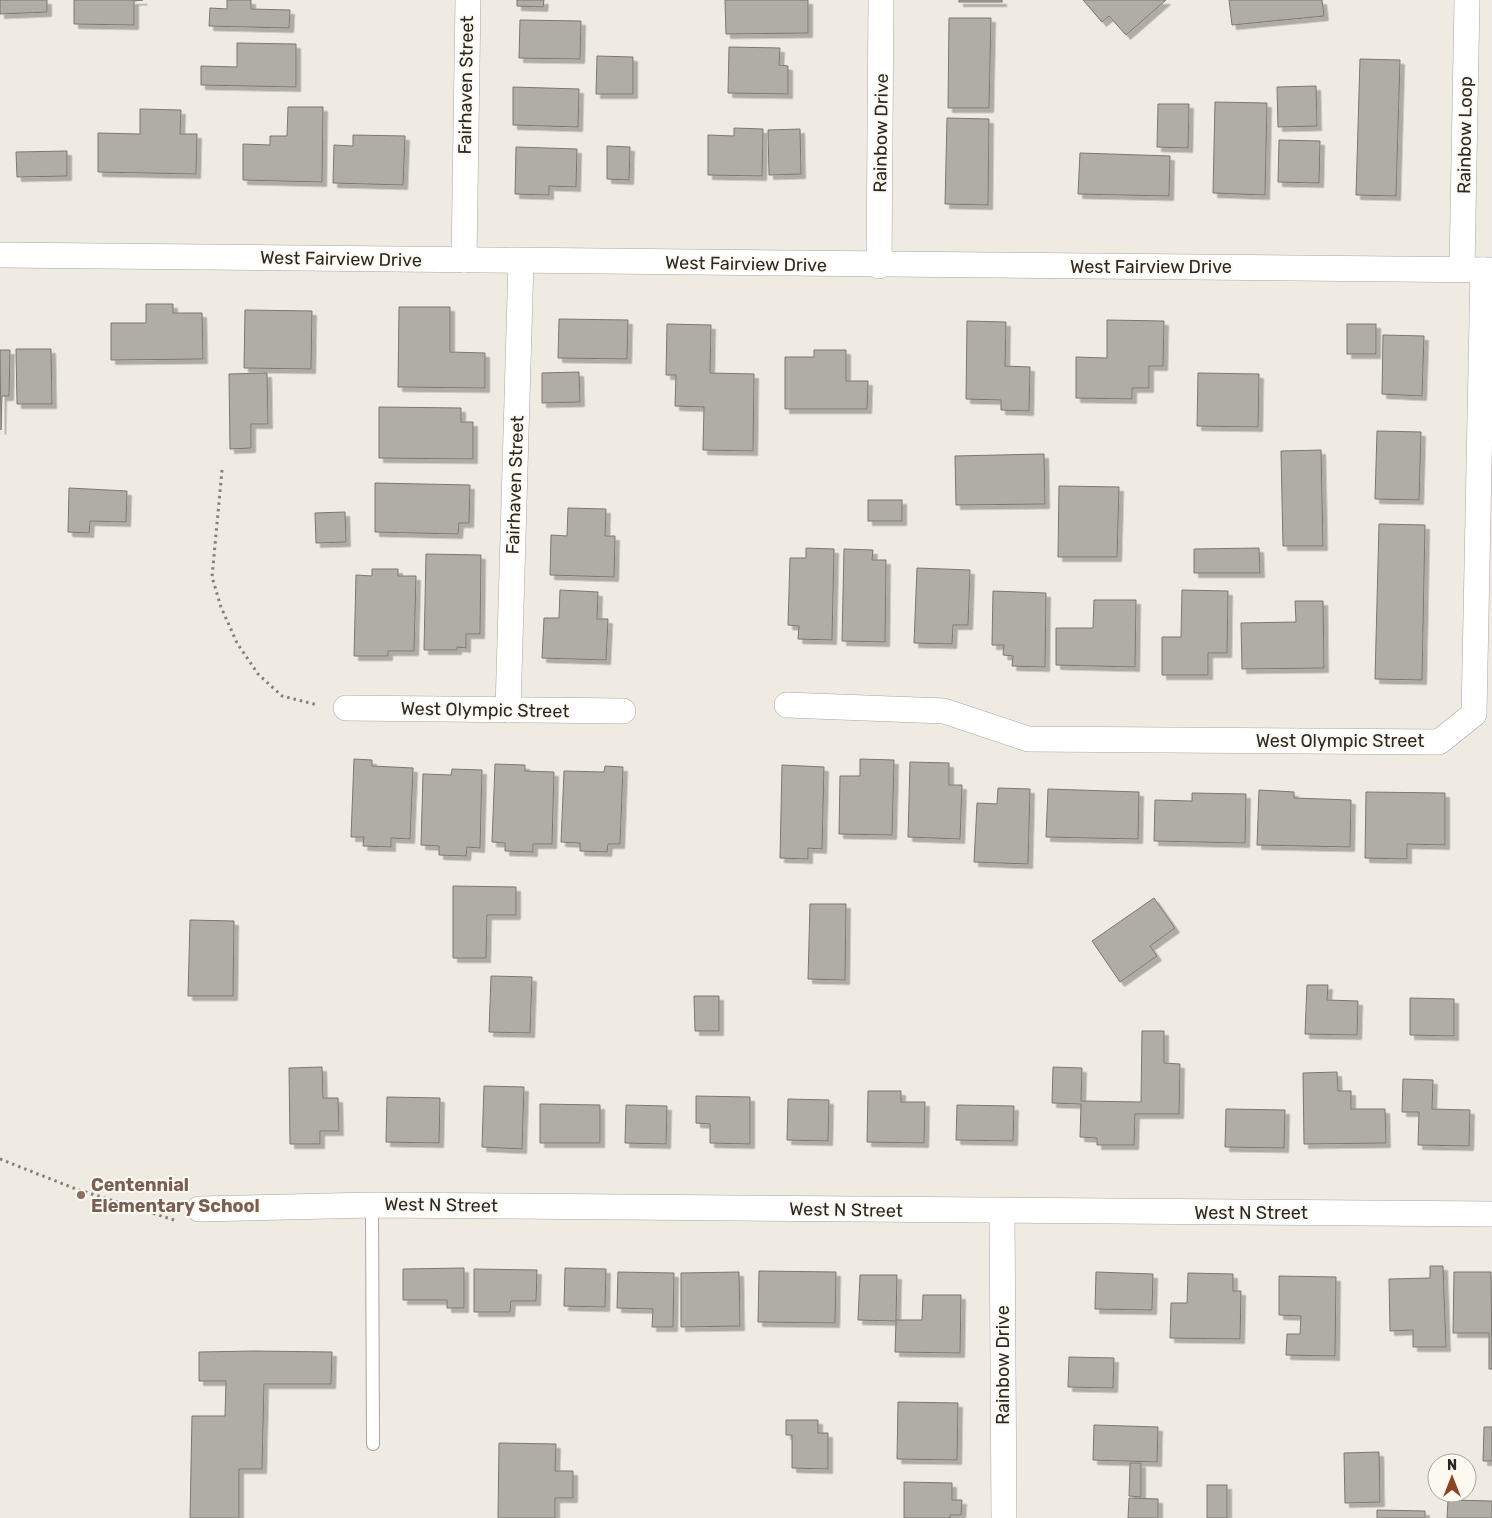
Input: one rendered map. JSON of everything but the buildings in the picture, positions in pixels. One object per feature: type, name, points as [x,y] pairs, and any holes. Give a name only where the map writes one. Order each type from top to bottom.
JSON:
[{"type":"street","name":"Fairhaven Street","points":[[464,260],[468,0]]},
{"type":"street","name":"Rainbow Drive","points":[[880,266],[881,0]]},
{"type":"street","name":"Rainbow Loop","points":[[1468,0],[1479,269]]},
{"type":"street","name":"West Fairview Drive","points":[[0,255],[880,266],[1479,269]]},
{"type":"street","name":"Fairhaven Street","points":[[508,710],[521,261]]},
{"type":"street","name":"West Olympic Street","points":[[787,705],[944,711],[1028,740],[1439,742],[1474,714],[1479,269]]},
{"type":"street","name":"West Olympic Street","points":[[346,708],[623,711]]},
{"type":"street","name":"West N Street","points":[[199,1209],[372,1205],[1492,1214]]},
{"type":"street","name":"Rainbow Drive","points":[[1002,1211],[1004,1518]]},
{"type":"lane","points":[[372,1205],[373,1444]]},
{"type":"path","points":[[222,470],[212,577],[221,607],[237,643],[258,674],[282,696],[307,704],[346,708]]},
{"type":"path","points":[[0,1159],[76,1190],[155,1212],[167,1219],[190,1222],[199,1209]]},
{"type":"place","name":"Centennial Elementary School","points":[[81,1195]]}]
